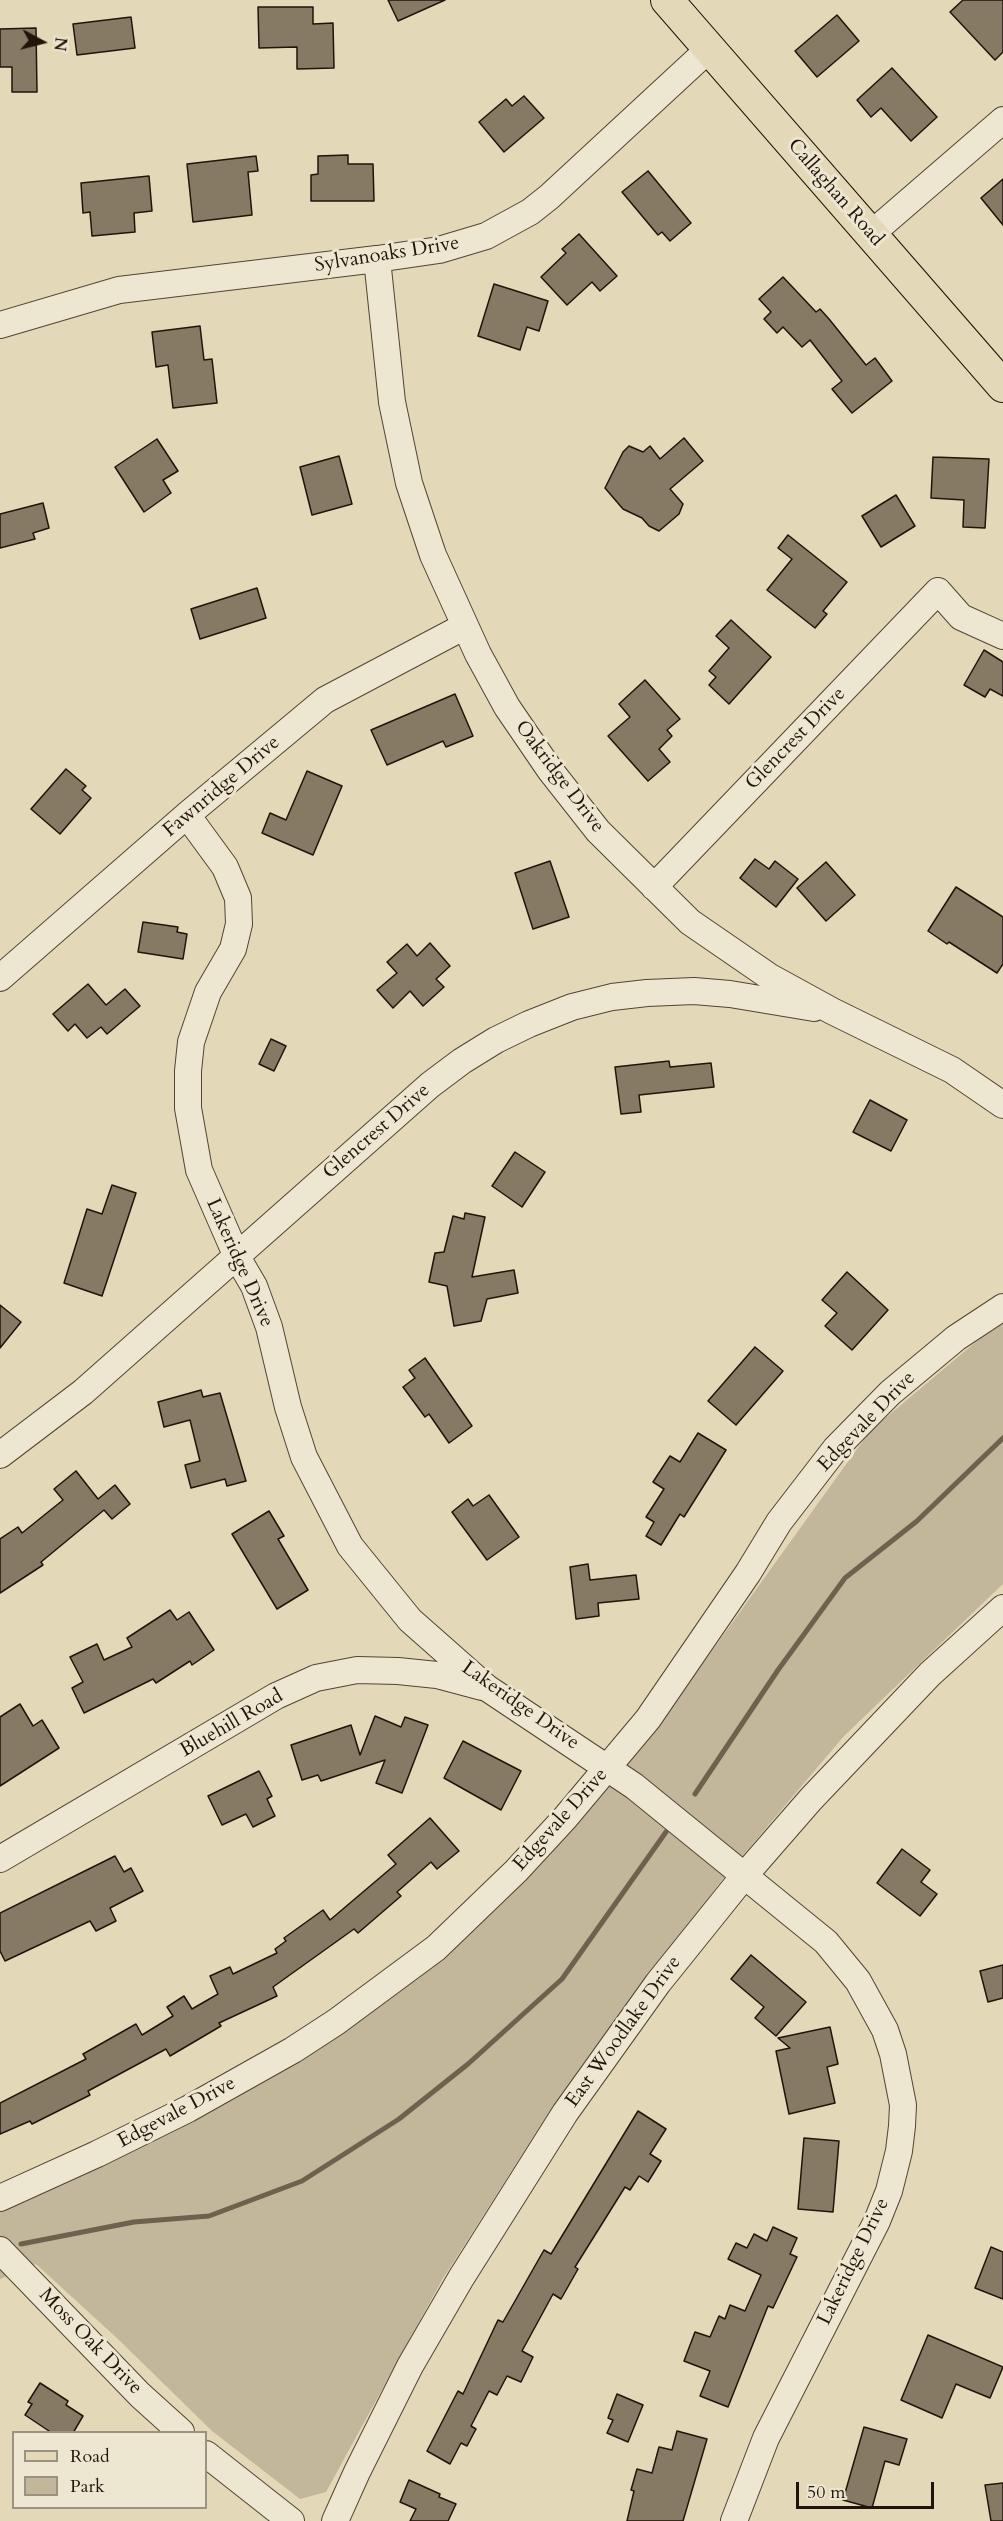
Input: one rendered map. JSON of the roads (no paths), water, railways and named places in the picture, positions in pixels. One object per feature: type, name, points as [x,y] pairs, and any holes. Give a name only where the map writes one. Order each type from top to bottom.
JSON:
[{"type":"main road","name":"Callaghan Road","points":[[667,0],[1003,386]]},
{"type":"street","name":"Sylvanoaks Drive","points":[[0,325],[119,290],[377,259],[463,244],[486,236],[530,212],[558,189],[709,49]]},
{"type":"street","points":[[871,234],[1003,120]]},
{"type":"street","name":"Oakridge Drive","points":[[377,259],[392,402],[409,483],[433,555],[465,626],[507,707],[550,770],[598,831],[690,922],[770,977],[832,1011],[952,1070],[1003,1105]]},
{"type":"street","name":"Glencrest Drive","points":[[654,887],[938,591],[961,617],[1003,636]]},
{"type":"street","name":"Fawnridge Drive","points":[[0,978],[187,815],[325,700],[465,626]]},
{"type":"street","name":"Lakeridge Drive","points":[[187,815],[225,867],[238,898],[239,924],[233,949],[208,992],[191,1042],[188,1108],[199,1170],[237,1257],[254,1286],[269,1327],[288,1407],[304,1457],[350,1546],[410,1620],[487,1688],[609,1767],[826,1942],[858,1981],[888,2038],[900,2089],[902,2115],[899,2151],[881,2211],[766,2438],[734,2521]]},
{"type":"street","name":"Glencrest Drive","points":[[0,1455],[83,1392],[430,1085],[462,1061],[529,1024],[572,1007],[612,997],[647,993],[694,991],[730,994],[832,1011]]},
{"type":"street","name":"Edgevale Drive","points":[[0,2198],[188,2109],[293,2050],[336,2022],[436,1948],[516,1871],[609,1767],[648,1719],[748,1573],[779,1522],[836,1448],[891,1393],[956,1338],[1003,1306]]},
{"type":"street","name":"East Woodlake Drive","points":[[335,2521],[410,2366],[461,2278],[565,2113],[658,1983],[744,1876],[811,1799],[930,1674],[1003,1608]]},
{"type":"street","name":"Bluehill Road","points":[[0,1859],[276,1696],[316,1678],[357,1670],[398,1671],[437,1675],[487,1688]]},
{"type":"street","name":"Moss Oak Drive","points":[[0,2250],[140,2395],[179,2431]]},
{"type":"street","points":[[207,2455],[291,2521]]},
{"type":"waterway","points":[[695,1794],[778,1670],[845,1578],[917,1521],[1003,1438]]},
{"type":"waterway","points":[[21,2244],[134,2222],[209,2216],[302,2181],[399,2119],[468,2064],[562,1979],[666,1832]]}]
